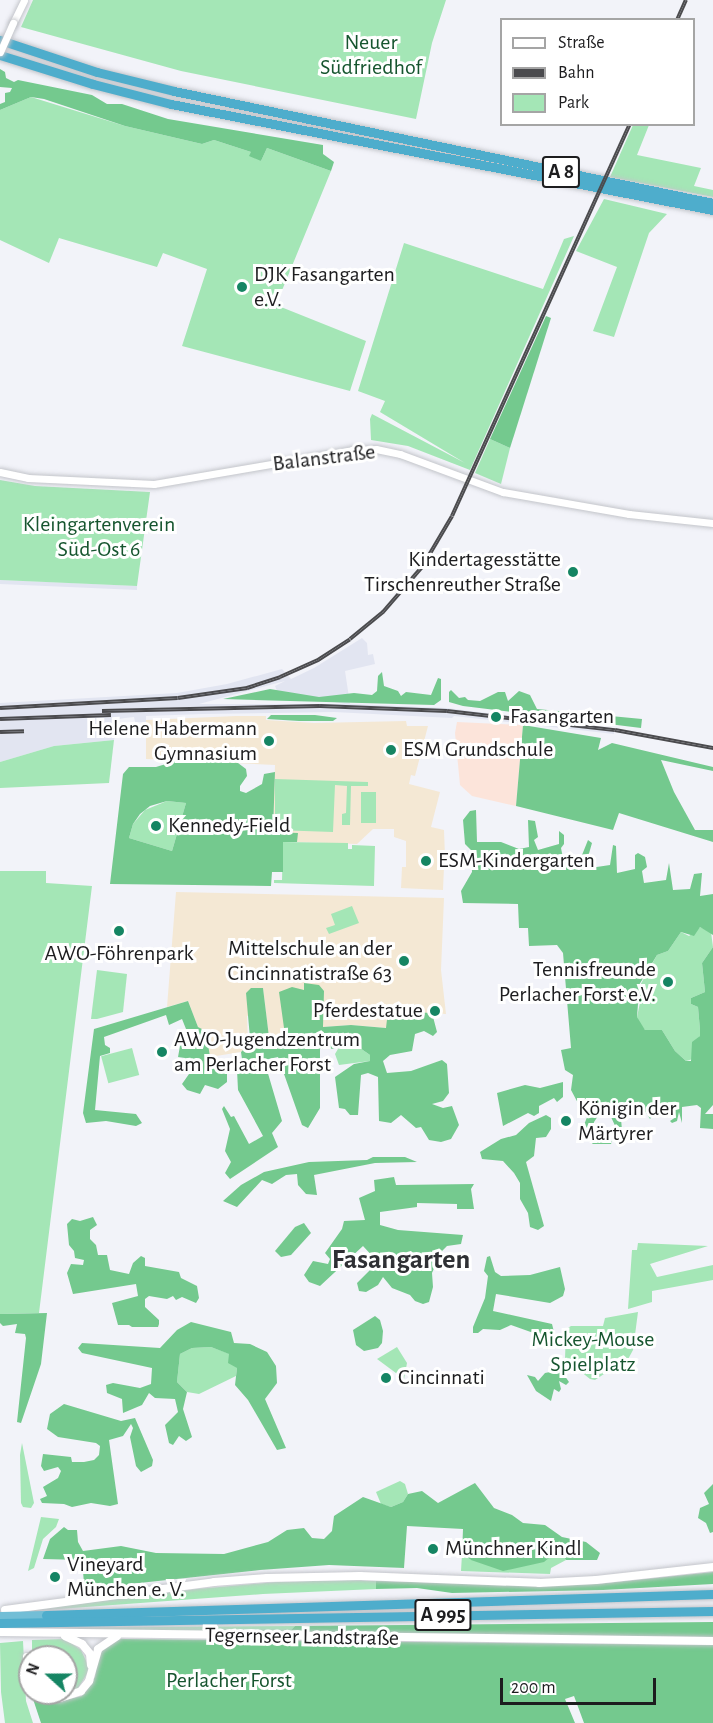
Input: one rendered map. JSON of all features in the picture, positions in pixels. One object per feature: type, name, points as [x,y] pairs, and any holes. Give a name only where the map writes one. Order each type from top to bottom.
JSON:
[{"type":"highway","name":"A 8","points":[[0,40],[97,72],[174,91],[713,203]]},
{"type":"highway","name":"A 8","points":[[0,53],[82,81],[171,104],[713,210]]},
{"type":"highway","name":"A 995","points":[[2,1613],[46,1615],[713,1594]]},
{"type":"highway","name":"A 995","points":[[0,1623],[713,1611]]},
{"type":"main road","points":[[2,1613],[55,1604],[267,1578],[360,1576],[539,1583],[596,1580],[713,1567]]},
{"type":"main road","name":"Tegernseer Landstraße","points":[[0,1632],[713,1641]]},
{"type":"main road","points":[[60,1634],[78,1641],[87,1650],[91,1660],[92,1675]]},
{"type":"main road","points":[[78,1692],[86,1687],[92,1675],[98,1649],[109,1639],[119,1635]]},
{"type":"street","points":[[0,53],[24,0]]},
{"type":"street","name":"Balanstraße","points":[[0,472],[28,478],[154,484],[352,450],[376,449],[400,454],[488,488],[519,496],[629,514],[713,523]]},
{"type":"shaded area","points":[[0,580],[137,586],[137,590],[0,584]]},
{"type":"shaded area","points":[[362,638],[367,643],[368,655],[373,654],[375,664],[345,671],[350,704],[447,708],[615,729],[614,734],[454,716],[452,718],[334,712],[146,716],[146,722],[135,722],[134,717],[119,719],[114,740],[54,746],[0,762],[0,703],[177,693],[227,684],[282,669],[291,679],[314,668]],"holes":[[[285,681],[275,686],[277,691],[345,704],[199,704]]]},
{"type":"shaded area","points":[[266,716],[266,720],[314,723],[406,721],[407,726],[428,726],[415,776],[411,775],[409,784],[440,792],[431,827],[444,830],[445,857],[441,857],[441,867],[444,867],[443,890],[401,888],[402,867],[406,867],[406,841],[394,837],[394,829],[373,829],[357,844],[297,842],[297,833],[273,832],[275,765],[146,759],[146,720]]},
{"type":"shaded area","points":[[457,722],[523,725],[516,806],[472,796],[460,785],[455,733]]},
{"type":"shaded area","points":[[176,892],[444,898],[441,970],[446,1014],[388,1011],[387,1028],[351,1025],[323,1027],[304,983],[304,991],[286,1035],[269,1038],[263,988],[246,993],[250,1015],[247,1016],[248,1044],[241,1052],[210,1057],[206,1031],[198,1027],[188,1001],[167,1007]]},
{"type":"green space","name":"Neuer Südfriedhof","points":[[33,0],[446,0],[432,43],[416,119],[181,71],[21,27]]},
{"type":"green space","points":[[0,69],[5,72],[6,78],[14,82],[18,80],[92,95],[107,104],[122,104],[168,119],[323,145],[323,154],[334,162],[331,171],[267,148],[261,161],[249,156],[251,152],[214,140],[202,144],[125,126],[44,99],[31,97],[0,110],[0,104],[5,102],[5,93],[10,92],[12,88],[0,87]]},
{"type":"green space","points":[[31,97],[125,126],[202,144],[214,140],[251,152],[261,161],[267,148],[331,171],[276,305],[366,341],[350,391],[182,346],[207,269],[163,253],[157,267],[59,238],[49,263],[0,240],[0,110]]},
{"type":"green space","points":[[633,126],[649,126],[637,155],[701,168],[694,186],[713,190],[713,197],[610,177]]},
{"type":"green space","points":[[604,199],[667,214],[649,233],[614,337],[593,331],[617,267],[576,251]]},
{"type":"green space","points":[[574,236],[470,470],[408,446],[371,440],[370,419],[372,414],[465,463],[380,412],[385,401],[358,391],[404,243],[543,289],[564,239]]},
{"type":"green space","points":[[546,316],[551,318],[510,448],[490,439]]},
{"type":"green space","points":[[490,439],[510,448],[501,484],[475,473]]},
{"type":"green space","name":"Kleingartenverein Süd-Ost 6","points":[[0,480],[35,486],[150,492],[137,586],[0,580]]},
{"type":"green space","points":[[382,672],[384,686],[398,691],[401,696],[406,692],[431,695],[438,678],[441,679],[441,700],[434,705],[223,699],[270,689],[319,697],[354,693],[372,695],[377,691],[378,676]]},
{"type":"green space","points":[[451,690],[459,698],[465,697],[468,700],[480,701],[498,692],[505,692],[508,701],[519,691],[530,695],[537,709],[642,719],[641,728],[463,706],[449,702]]},
{"type":"green space","points":[[271,715],[315,715],[337,718],[333,721],[267,719]]},
{"type":"green space","points":[[523,725],[601,738],[598,750],[612,743],[713,767],[713,771],[661,760],[674,792],[695,830],[713,830],[713,842],[619,813],[613,830],[516,806]]},
{"type":"green space","points":[[114,740],[109,783],[0,788],[0,762],[54,746]]},
{"type":"green space","points":[[179,760],[238,763],[246,769],[247,776],[240,786],[240,791],[246,793],[262,784],[264,774],[275,772],[273,832],[298,833],[297,842],[283,842],[283,872],[272,872],[271,886],[110,884],[123,774],[129,767],[156,767]],"holes":[[[167,801],[186,803],[172,851],[129,838],[133,824],[150,806]]]},
{"type":"green space","points":[[275,779],[368,782],[368,786],[351,786],[350,825],[342,825],[342,814],[346,813],[347,786],[335,785],[333,832],[275,830]]},
{"type":"green space","points":[[361,792],[376,792],[376,823],[361,823]]},
{"type":"green space","name":"Kennedy-Field","points":[[167,801],[186,803],[172,851],[129,838],[133,824],[145,810]]},
{"type":"green space","points":[[476,810],[477,842],[501,842],[519,849],[529,847],[528,820],[535,821],[538,837],[534,840],[538,850],[559,844],[559,831],[564,835],[564,844],[561,848],[563,858],[582,855],[588,840],[592,843],[588,857],[590,868],[610,865],[613,845],[616,846],[617,873],[635,869],[635,855],[638,853],[645,857],[647,867],[642,871],[644,883],[666,880],[669,863],[673,890],[690,889],[694,874],[702,873],[700,896],[713,894],[713,935],[700,927],[694,936],[681,932],[668,951],[657,955],[639,985],[640,992],[645,997],[638,1004],[637,1017],[645,1030],[662,1030],[675,1051],[686,1061],[691,1061],[692,1042],[700,1036],[700,1030],[698,1007],[691,1004],[691,998],[705,992],[702,963],[713,947],[713,1105],[705,1114],[713,1114],[713,1129],[700,1128],[701,1108],[697,1105],[682,1107],[682,1123],[679,1112],[677,1121],[672,1123],[670,1121],[676,1117],[673,1107],[656,1111],[650,1119],[645,1111],[627,1115],[621,1119],[622,1130],[626,1129],[626,1132],[618,1132],[611,1117],[600,1113],[594,1122],[592,1136],[612,1141],[611,1144],[593,1144],[586,1138],[582,1130],[591,1107],[579,1105],[571,1090],[573,1075],[565,1070],[561,1050],[571,1048],[563,953],[557,945],[529,946],[528,928],[519,928],[518,904],[463,903],[461,891],[472,872],[471,850],[465,844],[463,820],[470,811]]},
{"type":"green space","points":[[283,842],[348,843],[348,849],[352,849],[352,845],[375,846],[374,886],[274,883],[274,880],[282,880]]},
{"type":"green space","points":[[0,871],[46,871],[46,883],[92,886],[39,1313],[0,1314]]},
{"type":"green space","points":[[352,906],[359,923],[329,934],[326,928],[335,925],[331,914]]},
{"type":"green space","points":[[700,927],[711,932],[713,947],[702,963],[705,992],[691,998],[691,1004],[698,1007],[700,1036],[692,1047],[693,1059],[686,1061],[675,1051],[662,1030],[645,1030],[639,1023],[637,1017],[642,993],[638,989],[657,955],[668,951],[681,932],[689,936]]},
{"type":"green space","points":[[97,970],[127,974],[123,1012],[91,1019]]},
{"type":"green space","points":[[304,983],[319,985],[324,991],[323,1027],[351,1025],[386,1028],[388,1011],[432,1013],[437,1032],[433,1036],[424,1031],[415,1034],[412,1051],[390,1055],[383,1061],[387,1073],[411,1071],[442,1060],[447,1064],[449,1093],[443,1101],[432,1104],[443,1108],[452,1106],[459,1125],[451,1139],[441,1142],[429,1140],[421,1127],[416,1128],[401,1115],[391,1123],[379,1121],[378,1077],[368,1073],[361,1075],[358,1115],[350,1115],[345,1109],[339,1108],[335,1077],[354,1064],[370,1061],[370,1055],[360,1048],[320,1049],[320,1108],[308,1128],[302,1125],[278,1057],[264,1060],[282,1121],[272,1133],[278,1147],[230,1179],[225,1173],[231,1162],[225,1151],[230,1129],[222,1109],[224,1106],[231,1117],[234,1116],[249,1144],[263,1136],[238,1090],[237,1070],[243,1066],[241,1052],[248,1045],[247,1038],[250,1038],[246,993],[251,988],[263,988],[269,1037],[285,1035],[279,992],[292,987],[304,990]]},
{"type":"green space","points":[[188,1001],[198,1027],[206,1031],[210,1057],[227,1070],[227,1082],[218,1089],[205,1085],[200,1094],[187,1090],[182,1084],[189,1074],[184,1066],[185,1058],[178,1057],[180,1046],[195,1035],[186,1029],[182,1019],[169,1025],[166,1015],[104,1037],[105,1045],[110,1048],[110,1053],[100,1056],[95,1110],[136,1114],[142,1123],[136,1126],[106,1121],[86,1123],[83,1113],[94,1029]]},
{"type":"green space","points":[[132,1048],[139,1075],[108,1083],[101,1056]]},
{"type":"green space","points":[[360,1048],[370,1055],[370,1061],[339,1065],[335,1054],[338,1049]]},
{"type":"green space","points":[[563,1082],[563,1097],[557,1102],[554,1098],[539,1106],[539,1113],[534,1116],[528,1113],[503,1126],[497,1093],[525,1085],[540,1088]]},
{"type":"green space","points":[[546,1115],[551,1118],[551,1129],[546,1137],[536,1138],[534,1156],[526,1162],[544,1226],[538,1230],[530,1227],[528,1213],[520,1199],[520,1183],[514,1173],[503,1161],[482,1159],[480,1152],[501,1139],[516,1135],[529,1123]]},
{"type":"green space","points":[[373,1157],[405,1157],[417,1162],[375,1163],[314,1175],[317,1195],[306,1194],[298,1185],[297,1174],[286,1175],[272,1184],[262,1180],[237,1207],[223,1201],[241,1185],[264,1172],[309,1162],[367,1160]]},
{"type":"green space","points":[[394,1177],[396,1185],[474,1184],[471,1189],[474,1209],[457,1209],[457,1204],[417,1203],[417,1207],[380,1212],[380,1225],[398,1230],[463,1235],[461,1244],[447,1246],[441,1252],[444,1262],[436,1264],[432,1273],[433,1287],[429,1302],[423,1304],[415,1301],[410,1295],[392,1288],[383,1277],[378,1285],[366,1292],[359,1291],[357,1283],[374,1266],[376,1260],[363,1246],[320,1286],[309,1282],[304,1275],[313,1261],[328,1264],[330,1259],[325,1253],[342,1229],[344,1221],[365,1220],[359,1198],[375,1191],[374,1180]]},
{"type":"green space","points":[[93,1217],[97,1225],[90,1230],[90,1239],[96,1245],[98,1255],[107,1255],[110,1270],[129,1274],[133,1263],[141,1256],[145,1258],[145,1266],[179,1272],[181,1278],[197,1286],[199,1298],[196,1303],[182,1297],[176,1300],[173,1296],[167,1299],[149,1296],[145,1299],[145,1307],[159,1320],[158,1327],[132,1327],[118,1325],[112,1303],[138,1296],[136,1284],[73,1294],[67,1273],[71,1264],[83,1265],[84,1260],[75,1258],[74,1251],[69,1245],[67,1224],[72,1219],[80,1221]]},
{"type":"green space","points":[[304,1223],[311,1233],[291,1255],[281,1257],[275,1251],[295,1227]]},
{"type":"green space","points":[[638,1243],[708,1246],[650,1264],[657,1277],[713,1265],[713,1280],[652,1291],[652,1302],[628,1309],[632,1250],[637,1250]]},
{"type":"green space","points":[[490,1256],[495,1272],[501,1276],[530,1275],[560,1267],[565,1289],[563,1296],[550,1303],[496,1294],[493,1311],[552,1324],[554,1332],[542,1336],[511,1325],[500,1330],[483,1329],[478,1333],[473,1333],[473,1327],[485,1298],[488,1276],[484,1271],[487,1257]]},
{"type":"green space","name":"Mickey-Mouse Spielplatz","points":[[638,1312],[633,1350],[626,1363],[595,1380],[590,1379],[565,1359],[566,1329],[571,1326],[603,1326],[605,1318]]},
{"type":"green space","points":[[47,1313],[41,1364],[21,1423],[17,1422],[26,1338],[25,1334],[15,1333],[17,1324],[3,1326],[0,1323],[0,1314]]},
{"type":"green space","points":[[375,1316],[380,1320],[383,1331],[382,1343],[378,1348],[364,1351],[356,1345],[353,1330]]},
{"type":"green space","points":[[191,1322],[231,1332],[234,1343],[250,1344],[267,1352],[276,1366],[277,1383],[265,1399],[286,1448],[277,1450],[248,1400],[235,1385],[237,1368],[228,1363],[229,1354],[211,1347],[192,1348],[180,1354],[177,1382],[187,1392],[183,1409],[192,1437],[186,1441],[179,1436],[173,1445],[169,1443],[165,1425],[178,1412],[175,1399],[155,1398],[149,1393],[142,1405],[123,1413],[122,1399],[107,1393],[106,1385],[113,1383],[140,1388],[151,1384],[152,1368],[82,1353],[78,1348],[82,1343],[160,1348],[177,1330]]},
{"type":"green space","points":[[211,1347],[230,1354],[237,1368],[236,1376],[199,1394],[187,1392],[177,1382],[180,1354],[192,1348]]},
{"type":"green space","points":[[397,1347],[407,1363],[404,1379],[377,1359]]},
{"type":"green space","points":[[562,1372],[569,1382],[566,1385],[559,1381],[561,1389],[559,1392],[554,1389],[551,1401],[536,1391],[527,1375],[535,1377],[538,1381],[545,1373]]},
{"type":"green space","points":[[64,1404],[121,1421],[135,1418],[153,1460],[152,1466],[141,1472],[136,1466],[130,1437],[133,1428],[131,1424],[123,1436],[109,1440],[118,1504],[110,1506],[91,1503],[72,1507],[64,1504],[42,1503],[40,1499],[47,1496],[43,1487],[58,1478],[61,1471],[58,1467],[44,1471],[41,1466],[43,1454],[71,1457],[72,1462],[94,1460],[99,1455],[100,1446],[96,1443],[58,1437],[47,1429],[50,1414]]},
{"type":"green space","points":[[22,1443],[34,1503],[31,1508],[23,1507],[21,1503]]},
{"type":"green space","points":[[400,1481],[405,1484],[408,1494],[403,1502],[391,1507],[381,1504],[376,1492]]},
{"type":"green space","points":[[475,1483],[494,1508],[512,1515],[523,1523],[545,1525],[562,1537],[586,1542],[600,1553],[597,1560],[566,1560],[562,1554],[556,1552],[544,1562],[503,1571],[471,1560],[462,1554],[463,1529],[407,1526],[404,1568],[329,1565],[260,1570],[130,1584],[109,1592],[85,1595],[82,1560],[43,1559],[50,1539],[64,1527],[68,1530],[77,1530],[78,1542],[83,1551],[121,1546],[156,1553],[224,1554],[268,1542],[287,1530],[304,1528],[312,1538],[324,1539],[332,1531],[334,1516],[363,1497],[391,1507],[403,1502],[408,1494],[422,1491],[438,1503]]},
{"type":"green space","points":[[713,1484],[713,1532],[710,1533],[706,1523],[698,1518],[700,1508],[709,1504],[704,1493]]},
{"type":"green space","points":[[41,1517],[59,1519],[56,1527],[43,1539],[34,1568],[28,1571]]},
{"type":"green space","points":[[556,1552],[562,1554],[566,1560],[551,1568],[550,1574],[461,1571],[462,1554],[471,1560]]},
{"type":"green space","points":[[713,1572],[713,1584],[603,1590],[452,1593],[417,1588],[376,1589],[376,1581],[538,1585],[597,1584]]},
{"type":"green space","points":[[376,1581],[376,1589],[263,1594],[4,1613],[197,1589],[277,1582]]},
{"type":"green space","points":[[713,1622],[713,1637],[287,1634],[295,1626]]},
{"type":"green space","points":[[295,1626],[287,1634],[29,1630],[29,1628]]},
{"type":"green space","points":[[65,1639],[74,1645],[32,1645],[32,1640]]},
{"type":"green space","name":"Perlacher Forst","points":[[121,1639],[713,1645],[713,1723],[584,1723],[574,1696],[565,1699],[575,1723],[41,1723],[35,1705],[78,1705],[78,1697],[82,1696],[95,1677],[102,1649],[109,1642]]},
{"type":"green space","points":[[23,1641],[23,1645],[18,1645],[18,1705],[27,1705],[33,1723],[5,1723],[1,1692],[0,1643]]},
{"type":"green space","points":[[78,1648],[88,1665],[88,1672],[78,1688]]},
{"type":"railway","points":[[678,18],[686,0]]},
{"type":"railway","points":[[0,708],[178,698],[247,688],[280,677],[318,660],[350,639],[383,612],[422,567],[452,516],[629,126]]},
{"type":"railway","points":[[102,711],[320,706],[447,711],[615,730],[713,748]]},
{"type":"railway","points":[[0,719],[111,715]]},
{"type":"railway","points":[[0,732],[24,731]]},
{"type":"place","name":"DJK Fasangarten e.V.","points":[[242,287]]},
{"type":"place","name":"Kindertagesstätte Tirschenreuther Straße","points":[[573,572]]},
{"type":"place","name":"Fasangarten","points":[[496,717]]},
{"type":"place","name":"Helene Habermann Gymnasium","points":[[269,741]]},
{"type":"place","name":"ESM Grundschule","points":[[391,750]]},
{"type":"place","name":"Kennedy-Field","points":[[156,826]]},
{"type":"place","name":"ESM-Kindergarten","points":[[426,861]]},
{"type":"place","name":"AWO-Föhrenpark","points":[[119,931]]},
{"type":"place","name":"Mittelschule an der Cincinnatistraße 63","points":[[404,961]]},
{"type":"place","name":"Tennisfreunde Perlacher Forst e.V.","points":[[668,982]]},
{"type":"place","name":"Pferdestatue","points":[[435,1011]]},
{"type":"place","name":"AWO-Jugendzentrum am Perlacher Forst","points":[[162,1052]]},
{"type":"place","name":"Königin der Märtyrer","points":[[566,1121]]},
{"type":"place","name":"Cincinnati","points":[[386,1378]]},
{"type":"place","name":"Münchner Kindl","points":[[433,1549]]},
{"type":"place","name":"Vineyard München e. V.","points":[[55,1577]]},
{"type":"district","name":"Fasangarten","points":[[401,1260]]}]
